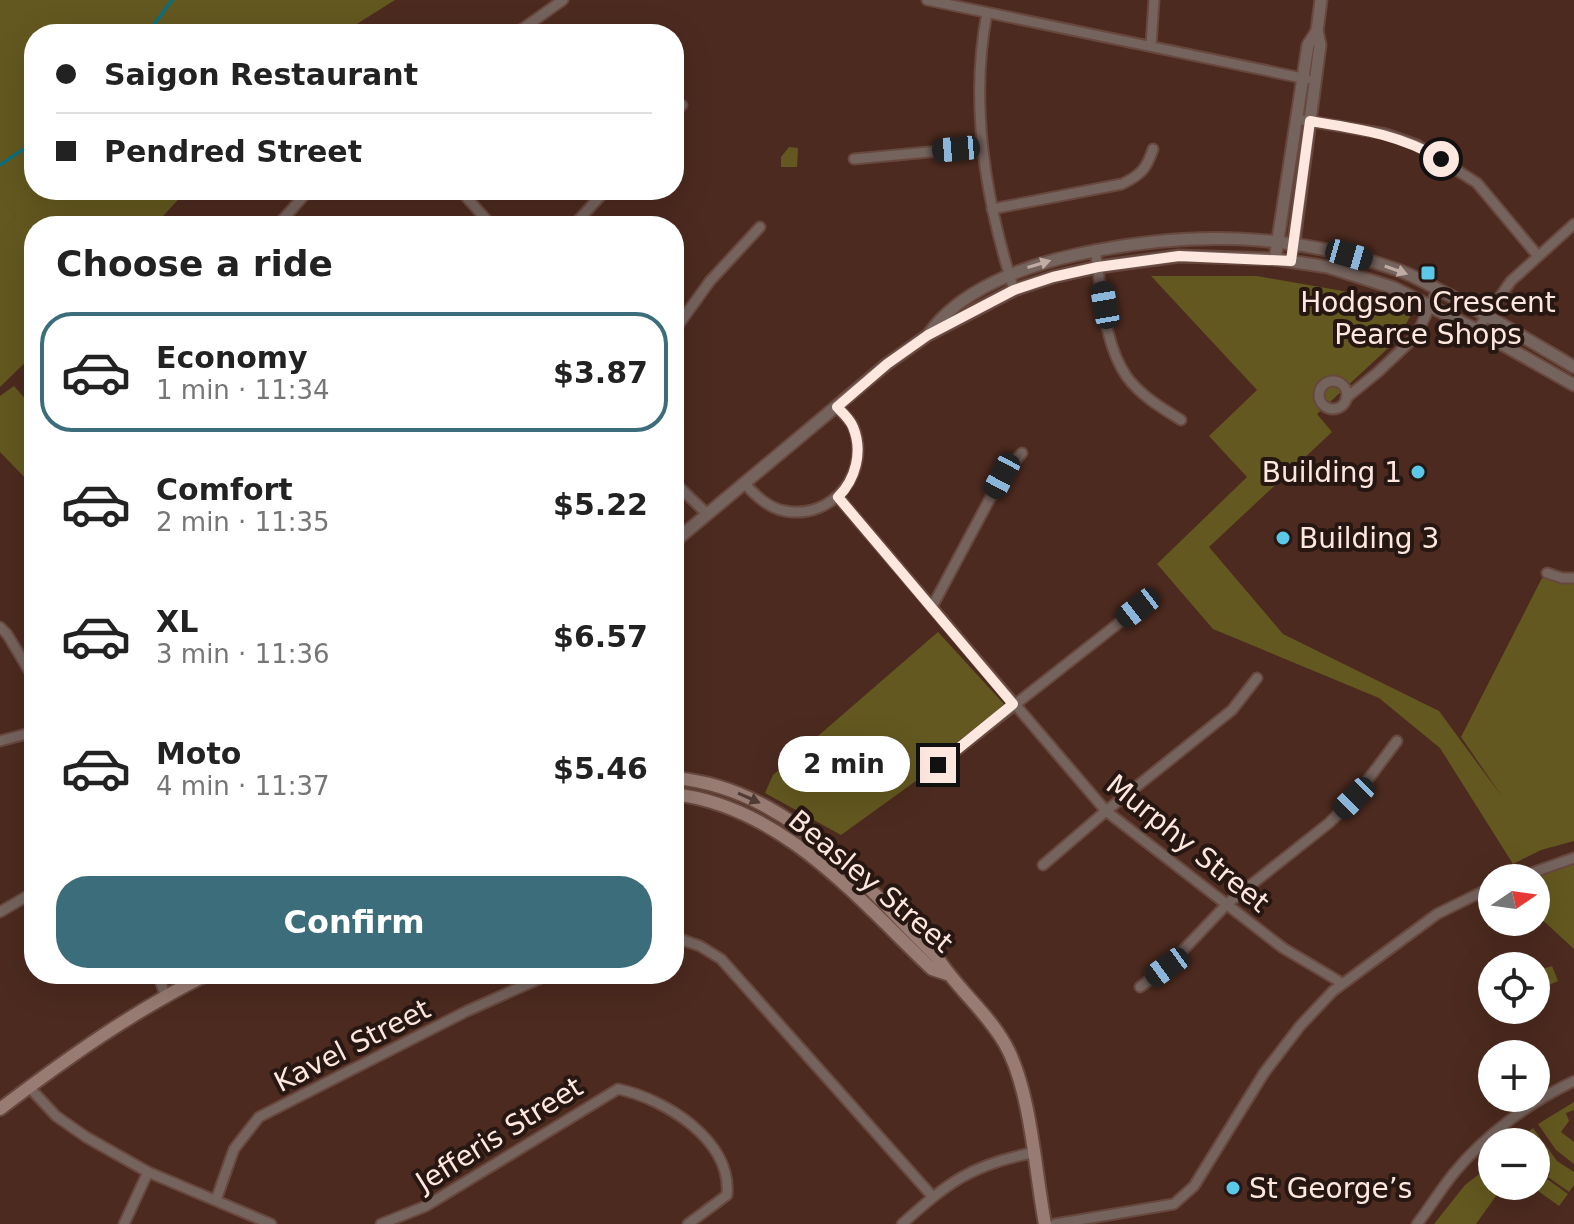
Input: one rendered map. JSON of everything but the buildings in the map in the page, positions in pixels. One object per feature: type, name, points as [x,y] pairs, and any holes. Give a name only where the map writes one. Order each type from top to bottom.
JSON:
[{"type":"main road","name":"Beasley Street","points":[[684,779],[712,783],[780,812],[812,835],[937,957],[947,974],[989,1021],[1006,1046],[1019,1080],[1045,1224]]},
{"type":"main road","name":"Beasley Street","points":[[684,796],[729,808],[786,836],[932,969],[947,974]]},
{"type":"main road","points":[[0,1109],[99,1037],[188,984]]},
{"type":"street","points":[[529,24],[563,0]]},
{"type":"street","points":[[927,0],[1309,79]]},
{"type":"street","points":[[1151,46],[1154,0]]},
{"type":"street","points":[[1275,259],[1297,119],[1320,45],[1317,31],[1321,0]]},
{"type":"street","points":[[987,13],[979,62],[982,147],[992,209],[1014,290]]},
{"type":"street","points":[[1291,261],[1310,121],[1309,79]]},
{"type":"street","points":[[1297,119],[1386,134],[1417,145],[1477,183],[1538,256]]},
{"type":"street","points":[[854,159],[982,147]]},
{"type":"street","points":[[992,209],[1122,184],[1139,176],[1148,165],[1153,149]]},
{"type":"street","points":[[286,216],[300,200]]},
{"type":"street","points":[[469,200],[483,216]]},
{"type":"street","points":[[582,216],[597,200]]},
{"type":"street","points":[[1477,330],[1511,281],[1574,224]]},
{"type":"street","points":[[684,317],[710,281],[760,227]]},
{"type":"street","points":[[928,335],[941,315],[1009,274],[1048,261],[1095,250],[1178,238],[1227,237],[1294,242],[1333,250],[1400,271],[1487,315],[1574,367]]},
{"type":"street","points":[[1095,250],[1117,360],[1137,387],[1181,420]]},
{"type":"street","points":[[684,533],[887,364],[928,335],[1014,290],[1098,267],[1179,256],[1275,259],[1328,267],[1394,288],[1477,330],[1574,385]]},
{"type":"street","points":[[1346,398],[1416,336],[1438,289]]},
{"type":"street","points":[[744,483],[763,501],[786,511],[822,507],[838,497],[855,473],[858,446],[853,425],[837,407]]},
{"type":"street","points":[[932,607],[1002,476],[1022,453]]},
{"type":"street","points":[[684,492],[706,513]]},
{"type":"street","name":"Murphy Street","points":[[838,497],[1106,811],[1283,948],[1342,983]]},
{"type":"street","points":[[1547,573],[1574,578]]},
{"type":"street","points":[[938,765],[1138,608]]},
{"type":"street","points":[[0,627],[24,662]]},
{"type":"street","points":[[1043,865],[1232,710],[1257,678]]},
{"type":"street","points":[[0,741],[24,735]]},
{"type":"street","points":[[1140,987],[1167,967],[1228,903],[1329,823],[1370,778],[1397,741]]},
{"type":"street","points":[[1550,866],[1574,858]]},
{"type":"street","points":[[1055,1224],[1174,1204],[1194,1186],[1264,1073],[1300,1026],[1342,983],[1437,914],[1478,894]]},
{"type":"street","points":[[0,912],[24,898]]},
{"type":"street","points":[[684,940],[721,959],[933,1197]]},
{"type":"street","points":[[161,984],[165,995]]},
{"type":"street","name":"Kavel Street","points":[[216,1200],[234,1149],[259,1117],[467,1011],[528,984]]},
{"type":"street","points":[[1417,1224],[1455,1172],[1492,1136],[1525,1109],[1574,1081]]},
{"type":"street","points":[[29,1087],[56,1116],[86,1137],[148,1172],[271,1224]]},
{"type":"street","name":"Jefferis Street","points":[[381,1224],[426,1206],[618,1089],[635,1093],[683,1116],[696,1127],[723,1165],[728,1178],[727,1195],[688,1224]]},
{"type":"street","points":[[902,1224],[967,1172],[1032,1153]]},
{"type":"street","points":[[124,1224],[148,1172]]},
{"type":"shaded area","points":[[0,0],[395,0],[357,24],[24,24],[24,200],[178,200],[163,216],[24,216],[24,364],[0,387]]},
{"type":"shaded area","points":[[789,147],[798,148],[797,167],[781,167],[781,157]]},
{"type":"shaded area","points":[[1151,276],[1257,276],[1417,304],[1397,340],[1317,414],[1332,432],[1209,547],[1283,634],[1439,711],[1503,798],[1461,737],[1542,578],[1574,583],[1574,841],[1541,850],[1513,864],[1440,748],[1379,698],[1213,629],[1157,564],[1247,477],[1209,436],[1257,390]]},
{"type":"shaded area","points":[[14,386],[24,398],[24,477],[0,452],[0,396]]},
{"type":"shaded area","points":[[938,632],[1004,704],[938,765],[841,835],[765,793],[773,775]]},
{"type":"shaded area","points":[[1574,862],[1574,949],[1550,927],[1550,871]]},
{"type":"shaded area","points":[[1550,967],[1558,981],[1550,985]]},
{"type":"shaded area","points":[[1574,1102],[1574,1110],[1566,1113],[1569,1121],[1561,1132],[1574,1142],[1574,1164],[1550,1141],[1550,1128],[1541,1128],[1538,1124]]},
{"type":"shaded area","points":[[1550,1151],[1557,1161],[1574,1172],[1574,1185],[1569,1192],[1550,1178]]},
{"type":"shaded area","points":[[1478,1175],[1478,1200],[1493,1200],[1476,1224],[1434,1224],[1465,1185]]},
{"type":"shaded area","points":[[1550,1181],[1568,1194],[1559,1206],[1550,1200]]},
{"type":"waterway","points":[[154,24],[172,0]]},
{"type":"waterway","points":[[0,165],[24,149]]},
{"type":"place","name":"Hodgson Crescent Pearce Shops","points":[[1428,273]]},
{"type":"place","name":"Building 1","points":[[1418,472]]},
{"type":"place","name":"Building 3","points":[[1283,538]]},
{"type":"place","name":"St George’s","points":[[1233,1188]]},
{"type":"route","points":[[938,765],[1013,704],[838,497],[855,473],[858,446],[853,425],[837,407],[887,364],[928,335],[1014,290],[1053,277],[1098,267],[1179,256],[1256,257],[1291,261],[1310,121],[1386,134],[1417,145],[1441,159]]}]
